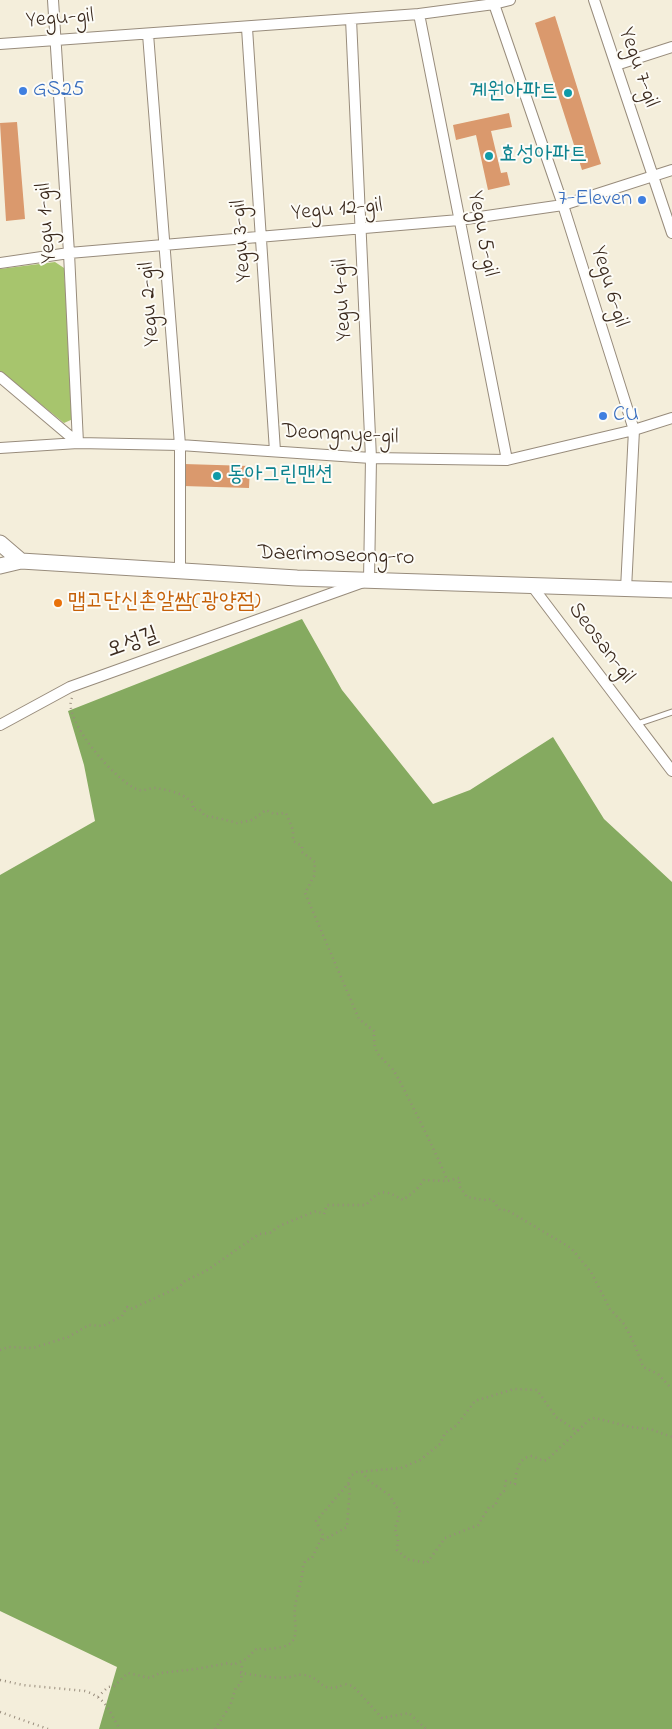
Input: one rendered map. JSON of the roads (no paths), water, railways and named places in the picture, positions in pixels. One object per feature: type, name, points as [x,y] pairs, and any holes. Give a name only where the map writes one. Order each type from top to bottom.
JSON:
[{"type":"street","name":"Yegu 1-gil","points":[[53,0],[69,253],[78,443]]},
{"type":"street","name":"Yegu-gil","points":[[0,44],[247,28],[419,14],[494,4],[510,0]]},
{"type":"street","name":"Yegu 7-gil","points":[[594,0],[672,233]]},
{"type":"street","name":"Yegu 6-gil","points":[[494,4],[563,205],[634,430],[626,589]]},
{"type":"street","name":"Yegu 5-gil","points":[[419,14],[507,460]]},
{"type":"street","name":"Yegu 4-gil","points":[[351,19],[370,458],[369,580]]},
{"type":"street","name":"Yegu 3-gil","points":[[247,28],[276,451]]},
{"type":"street","name":"Yegu 2-gil","points":[[148,34],[180,445],[180,572]]},
{"type":"street","points":[[616,65],[672,47]]},
{"type":"street","name":"Yegu 12-gil","points":[[0,263],[69,253],[459,220],[563,205],[672,170]]},
{"type":"street","points":[[0,377],[78,443]]},
{"type":"street","name":"Deongnye-gil","points":[[0,448],[78,443],[180,445],[370,458],[507,460],[634,430],[672,418]]},
{"type":"street","points":[[0,543],[22,561]]},
{"type":"street","name":"Daerimoseong-ro","points":[[0,566],[22,561],[297,578],[672,590]]},
{"type":"street","name":"오성길","points":[[0,725],[70,687],[369,580]]},
{"type":"street","name":"Seosan-gil","points":[[532,586],[672,771]]},
{"type":"lane","points":[[637,724],[672,712]]},
{"type":"place","name":"GS25","points":[[23,91]]},
{"type":"place","name":"계원아파트","points":[[568,93]]},
{"type":"place","name":"효성아파트","points":[[489,156]]},
{"type":"place","name":"7-Eleven","points":[[642,200]]},
{"type":"place","name":"CU","points":[[603,416]]},
{"type":"place","name":"동아그린맨션","points":[[217,476]]},
{"type":"place","name":"맵고단신촌알쌈(광양점)","points":[[58,603]]}]
